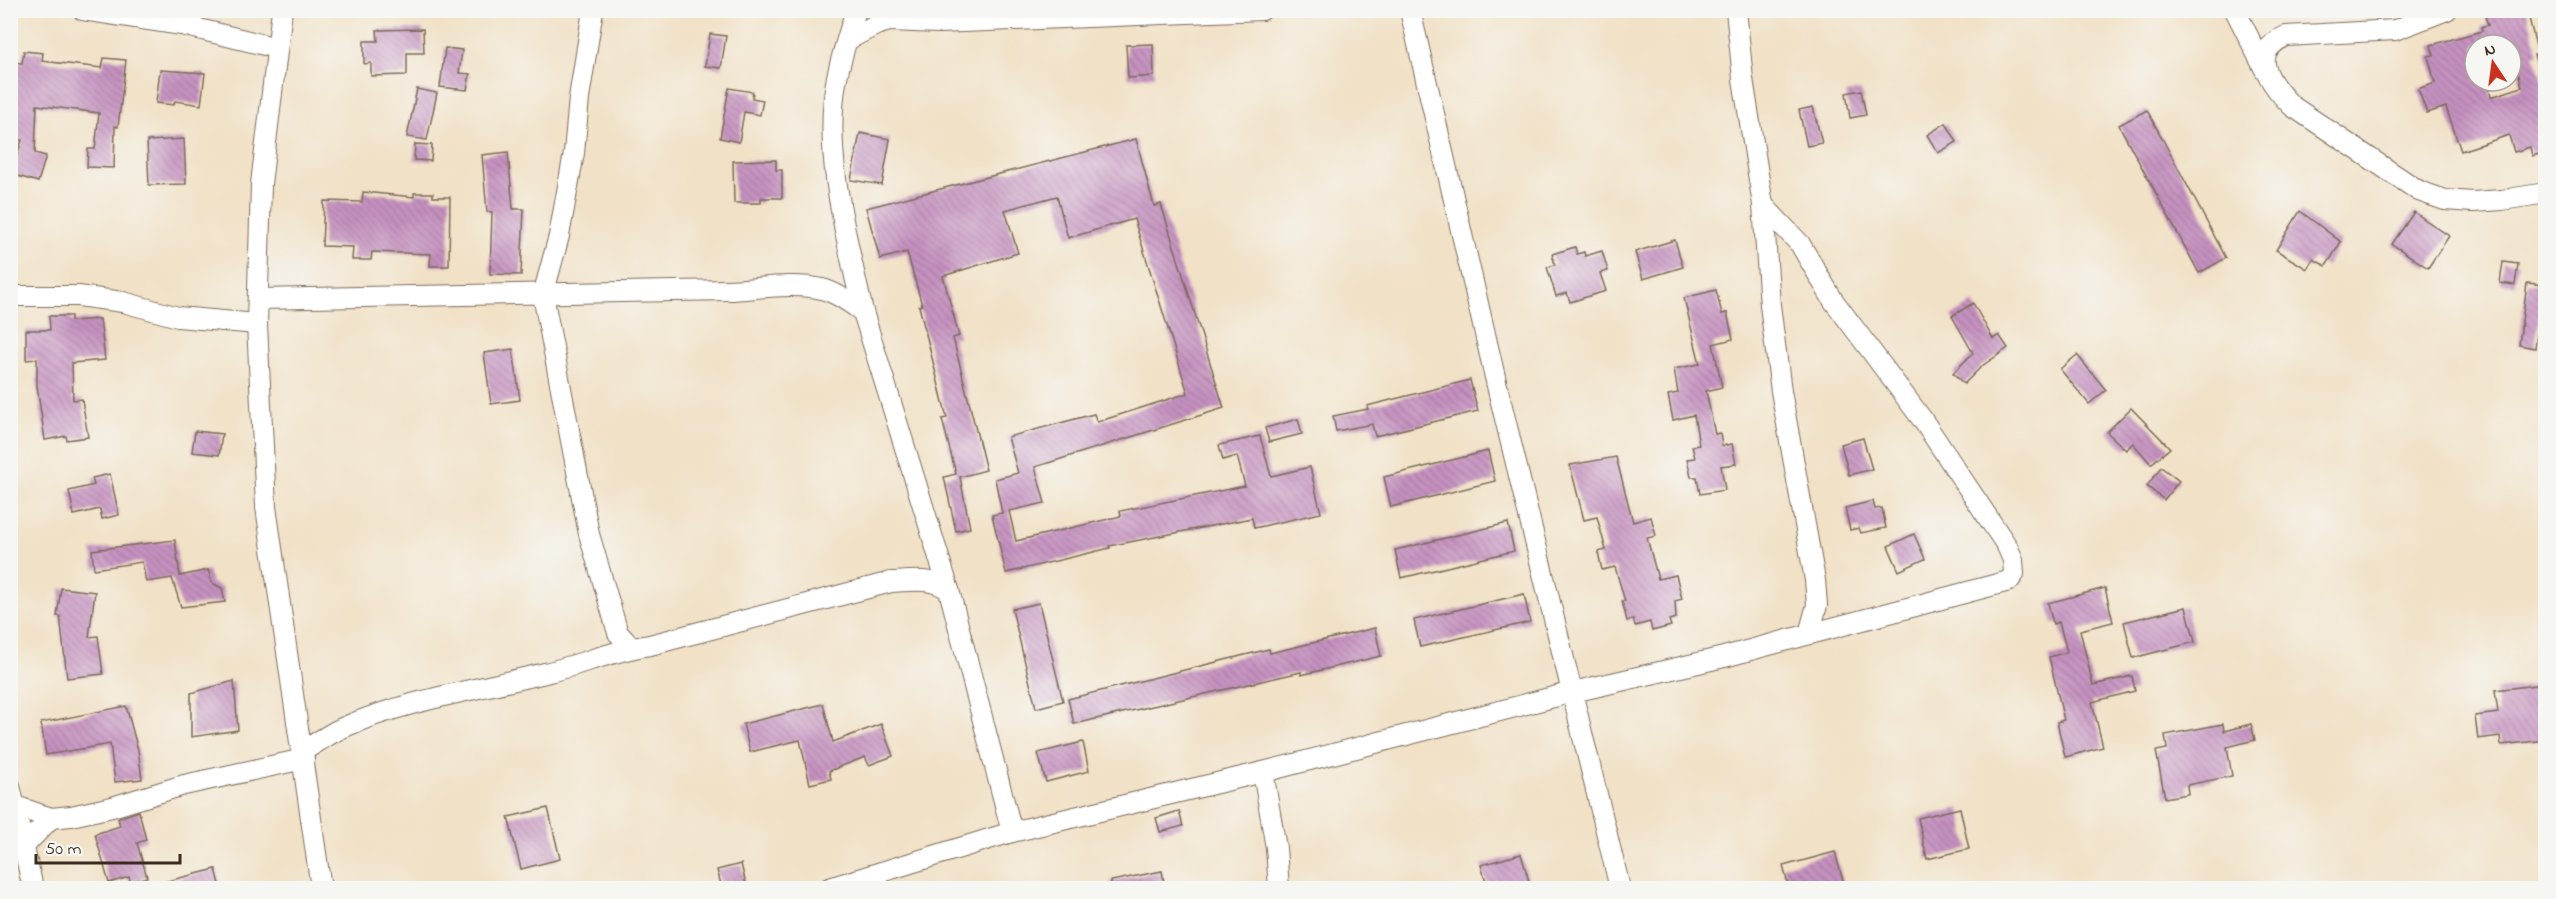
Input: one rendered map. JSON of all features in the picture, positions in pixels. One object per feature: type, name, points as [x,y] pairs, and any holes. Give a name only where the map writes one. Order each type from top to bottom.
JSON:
[{"type":"street","points":[[83,10],[182,25],[277,48]]},
{"type":"street","points":[[282,10],[261,184],[257,324],[266,507],[304,755],[321,888]]},
{"type":"street","points":[[593,10],[579,98],[574,153],[559,236],[543,295],[589,534],[618,633],[632,648]]},
{"type":"street","points":[[856,10],[837,78],[834,111],[837,192],[863,312],[950,590],[1012,832]]},
{"type":"street","points":[[847,40],[876,25],[883,16],[938,23],[1262,10]]},
{"type":"street","points":[[1410,10],[1490,356],[1620,888]]},
{"type":"street","points":[[1736,10],[1743,79],[1763,206],[1770,306],[1776,352],[1815,580],[1817,606],[1809,634]]},
{"type":"street","points":[[2235,10],[2277,91],[2292,106],[2419,190],[2445,200],[2473,202],[2502,200],[2546,192]]},
{"type":"street","points":[[2265,70],[2266,54],[2273,42],[2286,36],[2395,30],[2447,10]]},
{"type":"street","points":[[829,888],[1012,832],[1263,772],[1573,692],[1671,670],[2009,581],[2014,574],[2013,560],[2007,546],[1922,419],[1833,300],[1800,244],[1763,206]]},
{"type":"street","points":[[258,300],[728,291],[783,287],[822,289],[841,297],[863,312]]},
{"type":"street","points":[[10,296],[78,296],[123,302],[178,316],[257,324]]},
{"type":"street","points":[[15,806],[51,818],[112,807],[184,785],[304,755],[339,729],[370,717],[492,684],[547,673],[632,648],[891,582],[924,580],[938,582],[950,590]]},
{"type":"street","points":[[607,655],[618,633]]},
{"type":"street","points":[[1263,772],[1276,848],[1279,888]]},
{"type":"street","points":[[10,786],[24,846],[30,886]]},
{"type":"street","points":[[24,846],[51,818]]},
{"type":"building","points":[[2505,10],[2527,10],[2538,54],[2534,55],[2546,92],[2546,152],[2532,156],[2530,147],[2514,152],[2509,135],[2461,151],[2446,107],[2427,113],[2418,89],[2435,83],[2428,56],[2434,55],[2431,45],[2463,36],[2463,93],[2490,93],[2491,97],[2503,93],[2523,93],[2523,33],[2475,33],[2482,31],[2481,27],[2488,25],[2485,16]]},
{"type":"building","points":[[423,29],[424,53],[407,53],[407,75],[371,76],[371,63],[364,64],[364,41],[378,41],[377,30]]},
{"type":"building","points":[[710,34],[726,36],[721,68],[705,66]]},
{"type":"building","points":[[1153,44],[1154,76],[1128,78],[1126,45]]},
{"type":"building","points":[[445,48],[462,50],[459,73],[470,74],[467,90],[440,87]]},
{"type":"building","points":[[24,51],[43,53],[42,61],[102,68],[104,58],[126,60],[118,127],[115,126],[114,168],[87,167],[88,149],[95,149],[99,113],[37,105],[35,153],[46,156],[38,182],[11,174],[22,140],[11,140],[13,99],[10,99],[10,62],[22,63]]},
{"type":"building","points":[[160,70],[205,73],[201,105],[175,101],[174,105],[156,103]]},
{"type":"building","points":[[729,88],[753,92],[752,98],[763,100],[760,115],[744,112],[739,142],[720,138]]},
{"type":"building","points":[[417,89],[437,93],[427,140],[407,137]]},
{"type":"building","points":[[1861,90],[1866,115],[1850,118],[1846,93]]},
{"type":"building","points":[[1813,107],[1822,143],[1807,146],[1799,110]]},
{"type":"building","points":[[2147,110],[2226,258],[2199,273],[2119,125]]},
{"type":"building","points":[[1946,123],[1957,142],[1938,153],[1927,135]]},
{"type":"building","points":[[860,133],[890,139],[882,185],[851,180]]},
{"type":"building","points":[[184,139],[186,184],[149,185],[147,141]]},
{"type":"building","points":[[1136,139],[1154,206],[1161,204],[1224,408],[1035,467],[1045,503],[1009,511],[1016,541],[1121,516],[1120,511],[1245,486],[1237,456],[1223,460],[1219,445],[1260,436],[1271,476],[1310,467],[1321,513],[1254,528],[1252,518],[1109,546],[1110,548],[1006,573],[992,515],[1002,513],[995,479],[1018,473],[1008,437],[1094,414],[1097,422],[1188,393],[1134,219],[1068,238],[1057,196],[1005,210],[1018,253],[943,276],[959,336],[953,338],[986,470],[960,477],[970,528],[956,531],[944,477],[956,474],[942,419],[947,418],[919,306],[922,305],[907,252],[880,259],[866,208]]},
{"type":"building","points":[[415,144],[432,145],[431,161],[414,160]]},
{"type":"building","points":[[508,152],[513,209],[524,209],[521,275],[490,274],[492,212],[487,212],[482,155]]},
{"type":"building","points":[[776,160],[776,170],[782,170],[782,198],[761,198],[761,203],[734,203],[733,161]]},
{"type":"building","points":[[363,192],[414,197],[414,193],[433,193],[433,197],[450,197],[449,266],[430,266],[431,254],[372,252],[371,260],[352,260],[353,247],[322,246],[324,201],[362,202]]},
{"type":"building","points":[[2300,211],[2341,242],[2326,266],[2313,259],[2307,269],[2276,250]]},
{"type":"building","points":[[2414,212],[2449,236],[2428,268],[2392,244]]},
{"type":"building","points":[[1675,240],[1683,267],[1643,279],[1635,252]]},
{"type":"building","points":[[1575,247],[1577,254],[1584,252],[1585,256],[1602,251],[1608,271],[1600,273],[1606,291],[1570,302],[1567,293],[1556,296],[1547,267],[1555,265],[1552,254]]},
{"type":"building","points":[[2503,262],[2518,264],[2515,285],[2500,283]]},
{"type":"building","points":[[2527,283],[2544,285],[2535,348],[2519,345]]},
{"type":"building","points":[[1716,290],[1722,314],[1727,313],[1733,339],[1713,344],[1722,387],[1706,391],[1715,434],[1720,433],[1722,446],[1732,444],[1736,464],[1721,466],[1725,490],[1700,494],[1697,477],[1691,477],[1687,459],[1695,458],[1692,446],[1699,445],[1694,415],[1673,420],[1668,395],[1678,393],[1674,369],[1700,364],[1684,298]]},
{"type":"building","points":[[1973,303],[1993,339],[1999,335],[2008,348],[1982,366],[1964,384],[1953,373],[1973,353],[1952,316]]},
{"type":"building","points":[[49,316],[71,316],[71,321],[100,319],[105,360],[72,363],[73,400],[82,399],[88,437],[67,440],[66,436],[45,440],[37,386],[37,359],[26,360],[26,330],[50,330]]},
{"type":"building","points":[[513,349],[520,400],[491,404],[484,353]]},
{"type":"building","points":[[2077,355],[2106,390],[2089,404],[2060,369]]},
{"type":"building","points":[[1470,380],[1478,411],[1375,436],[1372,424],[1336,431],[1333,416],[1368,409],[1367,406]]},
{"type":"building","points":[[2131,408],[2170,448],[2151,464],[2133,443],[2126,450],[2107,432]]},
{"type":"building","points":[[1298,419],[1302,434],[1269,442],[1265,428]]},
{"type":"building","points":[[195,431],[222,434],[219,455],[192,452]]},
{"type":"building","points":[[1863,438],[1872,469],[1849,475],[1841,444]]},
{"type":"building","points":[[1488,451],[1495,481],[1391,507],[1384,477]]},
{"type":"building","points":[[1616,457],[1633,522],[1651,517],[1656,536],[1647,538],[1658,579],[1676,575],[1682,599],[1675,601],[1676,618],[1669,620],[1671,626],[1652,631],[1650,622],[1635,626],[1633,619],[1627,621],[1622,601],[1625,601],[1615,567],[1602,570],[1598,552],[1606,550],[1597,517],[1584,520],[1570,465]]},
{"type":"building","points":[[2161,467],[2179,481],[2164,500],[2147,486]]},
{"type":"building","points":[[110,474],[119,515],[102,519],[100,509],[74,515],[69,491],[94,485],[92,478]]},
{"type":"building","points":[[1873,501],[1875,509],[1882,508],[1886,528],[1861,533],[1859,528],[1850,530],[1845,508]]},
{"type":"building","points":[[1508,523],[1514,551],[1401,578],[1395,550]]},
{"type":"building","points":[[1914,534],[1925,559],[1899,571],[1888,546]]},
{"type":"building","points":[[175,540],[180,576],[208,570],[212,583],[222,588],[225,602],[181,607],[172,578],[146,582],[142,562],[94,569],[92,550]]},
{"type":"building","points":[[61,588],[95,592],[89,637],[98,636],[103,674],[67,678],[60,616],[57,616]]},
{"type":"building","points":[[2105,588],[2113,622],[2080,630],[2093,685],[2132,676],[2135,691],[2092,702],[2103,747],[2065,757],[2057,722],[2064,720],[2049,657],[2067,652],[2059,622],[2053,624],[2048,603]]},
{"type":"building","points":[[1524,594],[1530,622],[1420,647],[1414,620]]},
{"type":"building","points":[[1039,603],[1063,701],[1036,708],[1012,609]]},
{"type":"building","points":[[2186,607],[2195,642],[2133,658],[2124,622]]},
{"type":"building","points":[[1375,628],[1381,656],[1074,724],[1068,699],[1269,649],[1270,653]]},
{"type":"building","points":[[234,681],[238,730],[191,737],[191,693]]},
{"type":"building","points":[[2544,684],[2546,740],[2501,745],[2500,736],[2478,739],[2475,716],[2498,713],[2495,690]]},
{"type":"building","points":[[823,704],[833,742],[881,724],[893,756],[869,765],[865,757],[829,771],[831,779],[810,784],[800,740],[750,752],[743,724]]},
{"type":"building","points":[[126,706],[138,750],[142,779],[115,782],[110,744],[46,755],[41,723]]},
{"type":"building","points":[[2223,724],[2224,731],[2251,724],[2255,740],[2227,747],[2232,776],[2187,785],[2188,794],[2165,798],[2156,751],[2167,749],[2165,735]]},
{"type":"building","points":[[1083,742],[1089,771],[1046,782],[1038,753]]},
{"type":"building","points":[[548,808],[560,859],[521,869],[508,817]]},
{"type":"building","points":[[1960,808],[1969,849],[1927,859],[1918,818]]},
{"type":"building","points":[[139,811],[146,840],[137,843],[147,877],[130,882],[129,877],[109,883],[95,834],[120,826],[118,818]]},
{"type":"building","points":[[1179,811],[1183,826],[1160,832],[1156,818]]},
{"type":"building","points":[[1835,852],[1845,888],[1789,888],[1783,866]]},
{"type":"building","points":[[1521,854],[1531,888],[1488,888],[1481,865]]},
{"type":"building","points":[[741,864],[746,884],[722,888],[717,870]]},
{"type":"building","points":[[216,869],[221,888],[159,888],[159,883]]},
{"type":"building","points":[[1162,871],[1165,888],[1111,888],[1111,881]]}]
